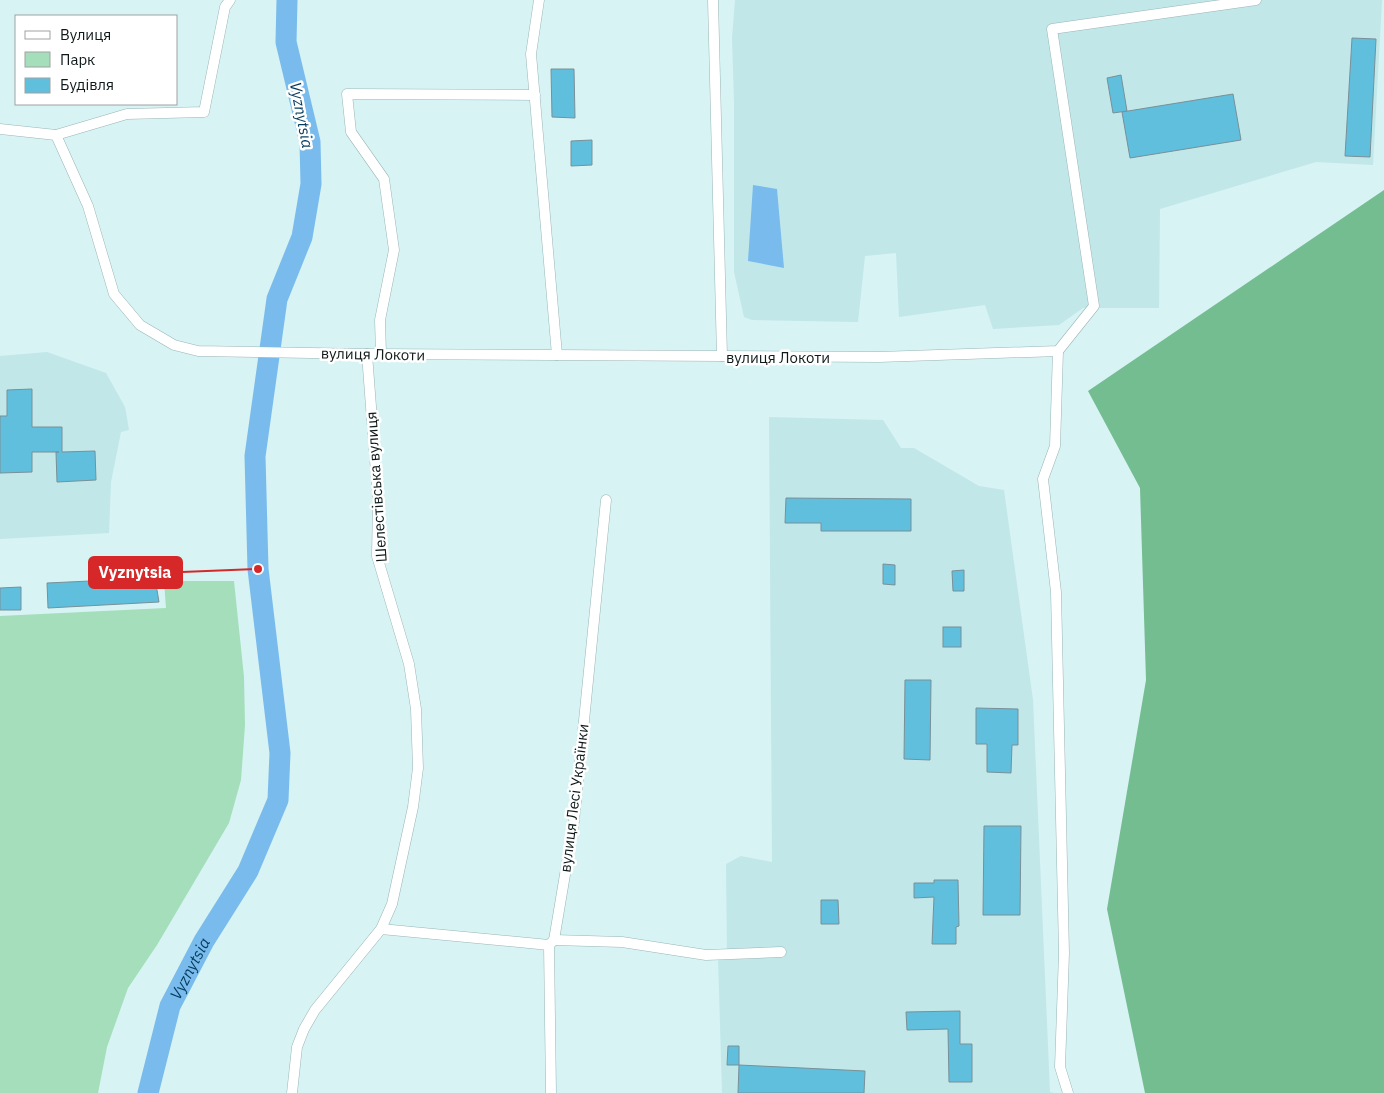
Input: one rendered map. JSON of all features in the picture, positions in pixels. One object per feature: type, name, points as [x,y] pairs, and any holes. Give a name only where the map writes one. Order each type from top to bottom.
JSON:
[{"type":"street","points":[[0,129],[56,135],[127,114],[204,112],[226,7],[230,0]]},
{"type":"street","points":[[539,0],[531,54],[557,355]]},
{"type":"street","points":[[713,0],[722,356]]},
{"type":"street","points":[[1068,1093],[1060,1067],[1064,953],[1056,592],[1043,479],[1055,446],[1058,350],[1094,306],[1052,29],[1256,0]]},
{"type":"street","points":[[381,354],[380,320],[394,250],[384,179],[351,132],[347,94],[535,95]]},
{"type":"street","name":"вулиця Локоти","points":[[56,135],[88,206],[114,294],[140,325],[174,345],[198,350],[232,352],[879,357],[1058,350]]},
{"type":"street","name":"Шелестівська вулиця","points":[[292,1093],[297,1047],[304,1029],[315,1010],[381,929],[392,904],[413,807],[418,768],[416,709],[409,664],[377,556],[378,499],[367,354]]},
{"type":"street","name":"вулиця Лесі Українки","points":[[551,1093],[552,942],[574,821],[606,500]]},
{"type":"street","points":[[381,929],[552,942],[622,942],[706,955],[781,952]]},
{"type":"shaded area","points":[[735,0],[1382,0],[1373,165],[1316,162],[1160,209],[1159,308],[1083,308],[1059,325],[993,329],[985,305],[899,317],[896,253],[865,256],[858,322],[752,320],[744,317],[734,272],[732,38]]},
{"type":"shaded area","points":[[47,352],[106,373],[125,407],[129,430],[121,432],[111,482],[109,533],[0,539],[0,356]]},
{"type":"shaded area","points":[[769,417],[883,420],[901,448],[914,448],[979,486],[1004,490],[1033,700],[1050,1092],[1054,1093],[722,1093],[718,957],[727,958],[726,864],[741,856],[772,862]]},
{"type":"green space","points":[[1384,190],[1384,1093],[1145,1093],[1107,909],[1146,680],[1140,488],[1088,391]]},
{"type":"green space","points":[[164,581],[234,581],[244,677],[245,725],[241,780],[229,823],[157,945],[128,988],[107,1047],[98,1093],[0,1093],[0,616],[166,608]]},
{"type":"water","points":[[753,185],[777,189],[784,268],[748,261]]},
{"type":"building","points":[[1352,38],[1376,39],[1370,157],[1345,156]]},
{"type":"building","points":[[551,69],[574,69],[575,118],[552,117]]},
{"type":"building","points":[[1121,75],[1127,111],[1113,113],[1107,78]]},
{"type":"building","points":[[1233,94],[1241,140],[1130,158],[1122,112]]},
{"type":"building","points":[[592,140],[592,165],[571,166],[571,141]]},
{"type":"building","points":[[32,389],[32,427],[62,427],[62,452],[95,451],[96,480],[57,482],[56,452],[32,452],[32,472],[0,473],[0,416],[7,416],[7,390]]},
{"type":"building","points":[[786,498],[911,499],[911,531],[821,531],[821,523],[785,523]]},
{"type":"building","points":[[883,564],[895,565],[895,585],[883,584]]},
{"type":"building","points":[[964,570],[964,591],[953,591],[952,571]]},
{"type":"building","points":[[155,578],[159,602],[48,608],[47,583]]},
{"type":"building","points":[[21,587],[21,610],[0,610],[0,588]]},
{"type":"building","points":[[943,627],[961,627],[961,647],[943,647]]},
{"type":"building","points":[[905,680],[931,680],[930,760],[904,759]]},
{"type":"building","points":[[976,708],[1018,709],[1018,745],[1012,745],[1011,773],[987,772],[987,744],[976,744]]},
{"type":"building","points":[[984,826],[1021,826],[1020,915],[983,915]]},
{"type":"building","points":[[934,880],[958,880],[959,926],[956,927],[956,944],[932,944],[934,897],[914,898],[914,883],[934,883]]},
{"type":"building","points":[[821,900],[838,900],[839,924],[821,924]]},
{"type":"building","points":[[960,1011],[960,1044],[972,1044],[972,1082],[949,1082],[948,1029],[907,1030],[906,1012]]},
{"type":"building","points":[[728,1046],[739,1046],[739,1065],[727,1065]]},
{"type":"building","points":[[739,1065],[865,1071],[864,1093],[738,1093]]},
{"type":"waterway","name":"Vyznytsia","points":[[148,1093],[170,1006],[204,941],[248,871],[278,800],[280,753],[258,569],[255,456],[277,299],[302,237],[311,184],[310,142],[286,42],[287,0]]},
{"type":"place","name":"Vyznytsia","points":[[258,569]]}]
